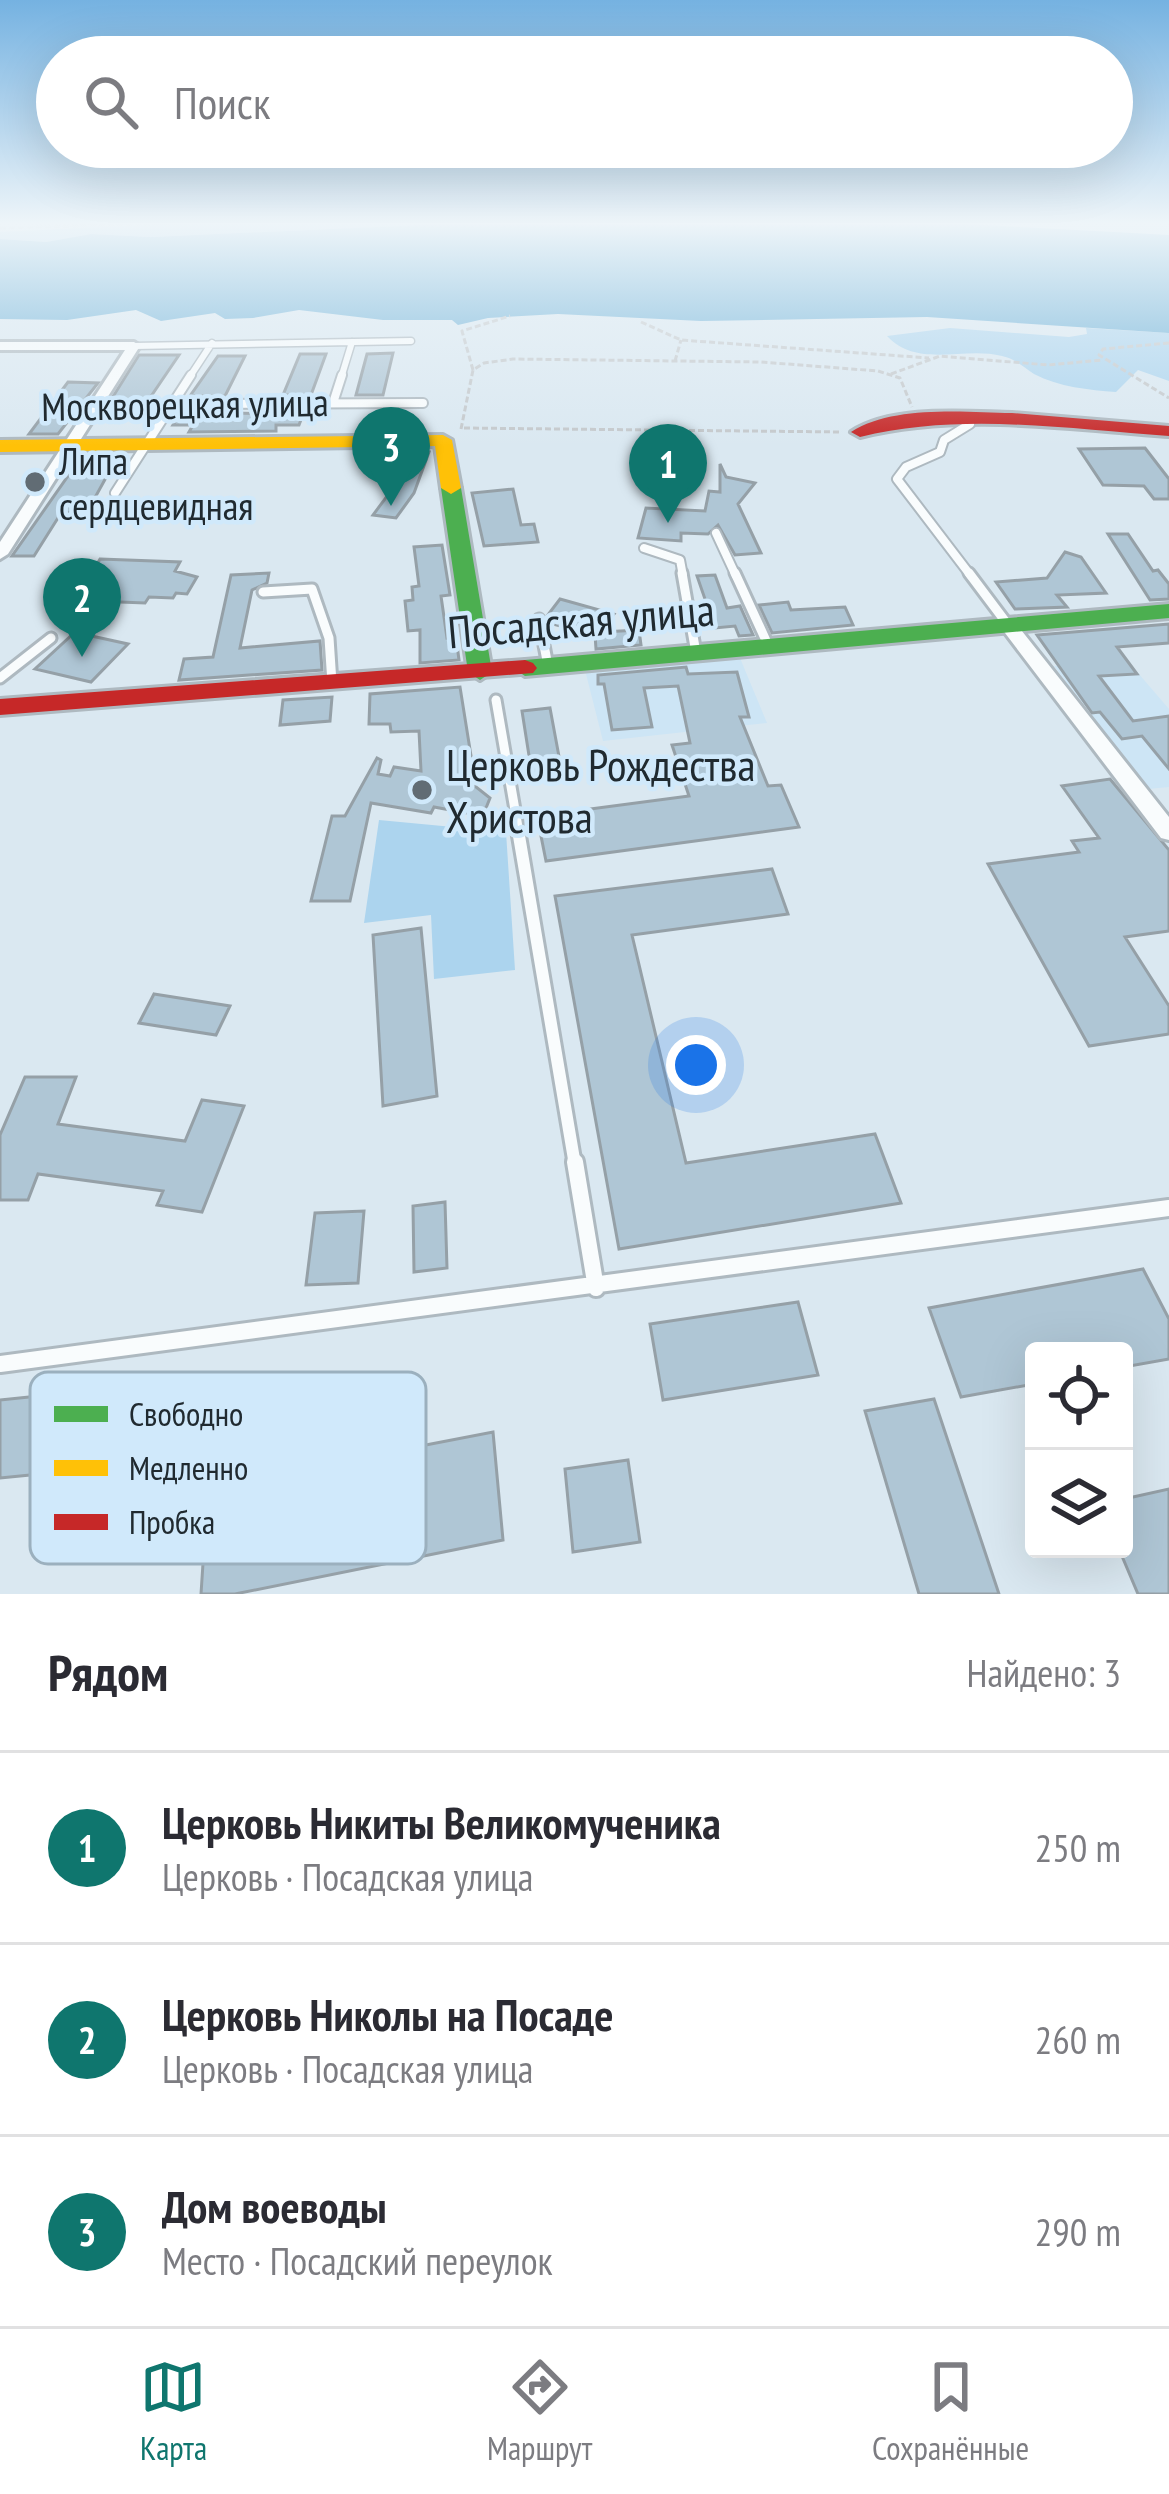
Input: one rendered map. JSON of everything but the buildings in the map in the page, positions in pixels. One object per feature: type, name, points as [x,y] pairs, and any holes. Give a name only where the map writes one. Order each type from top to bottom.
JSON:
[{"type":"street","points":[[0,346],[134,346]]},
{"type":"street","points":[[0,554],[134,346]]},
{"type":"street","points":[[860,432],[899,421],[968,419],[1169,430]]},
{"type":"street","name":"Москворецкая улица","points":[[0,446],[443,440],[480,672]]},
{"type":"street","name":"Посадская улица","points":[[0,707],[480,672],[1169,610]]},
{"type":"street","points":[[1008,626],[1169,832]]},
{"type":"lane","points":[[134,346],[411,341]]},
{"type":"lane","points":[[333,403],[352,342]]},
{"type":"lane","points":[[115,493],[212,343]]},
{"type":"lane","points":[[191,358],[202,358]]},
{"type":"lane","points":[[175,404],[423,403]]},
{"type":"lane","points":[[968,419],[970,424],[944,440],[940,452],[905,467],[897,479],[1008,626]]},
{"type":"lane","points":[[716,533],[768,645]]},
{"type":"lane","points":[[644,548],[680,560],[696,652]]},
{"type":"lane","points":[[262,592],[312,589],[329,638],[332,683]]},
{"type":"lane","points":[[539,619],[548,666]]},
{"type":"lane","points":[[0,678],[51,638]]},
{"type":"lane","points":[[496,700],[596,1288]]},
{"type":"lane","points":[[0,1364],[1169,1208]]},
{"type":"path","points":[[510,316],[462,331],[473,370],[461,428],[860,432]]},
{"type":"path","points":[[641,322],[681,340],[1048,365],[1102,360]]},
{"type":"path","points":[[675,361],[681,340]]},
{"type":"path","points":[[1169,343],[1103,349],[1099,355],[1169,398]]},
{"type":"path","points":[[473,370],[484,363],[513,359],[761,362],[891,374],[929,358]]},
{"type":"path","points":[[891,374],[904,385],[913,408],[899,421]]},
{"type":"shaded area","points":[[0,297],[1169,297],[1169,333],[927,317],[701,321],[558,314],[488,318],[458,325],[452,320],[383,320],[299,310],[253,318],[225,319],[215,313],[161,321],[136,310],[67,320],[0,319]]},
{"type":"shaded area","points":[[950,328],[1069,337],[1087,334],[1086,328],[1169,333],[1169,381],[1138,370],[1116,392],[1085,389],[1044,378],[1002,356],[913,352],[887,336]]},
{"type":"shaded area","points":[[740,658],[767,723],[603,741],[585,670]]},
{"type":"shaded area","points":[[1126,659],[1169,709],[1169,787],[1148,789],[1054,666],[1108,665],[1106,661]]},
{"type":"shaded area","points":[[379,820],[506,832],[515,970],[434,979],[431,915],[364,923]]},
{"type":"traffic: fast","points":[[451,488],[480,672]]},
{"type":"traffic: fast","points":[[525,668],[1169,611]]},
{"type":"traffic: slow","points":[[0,446],[443,440],[451,488]]},
{"type":"traffic: jam","points":[[860,432],[894,423],[971,418],[1169,431]]},
{"type":"traffic: jam","points":[[0,707],[525,668]]},
{"type":"place","name":"Липа сердцевидная","points":[[35,482]]},
{"type":"place","name":"Дом воеводы","points":[[391,506]]},
{"type":"place","name":"Церковь Никиты Великомученика","points":[[668,523]]},
{"type":"place","name":"Церковь Николы на Посаде","points":[[82,657]]},
{"type":"place","name":"Церковь Рождества Христова","points":[[422,790]]}]
